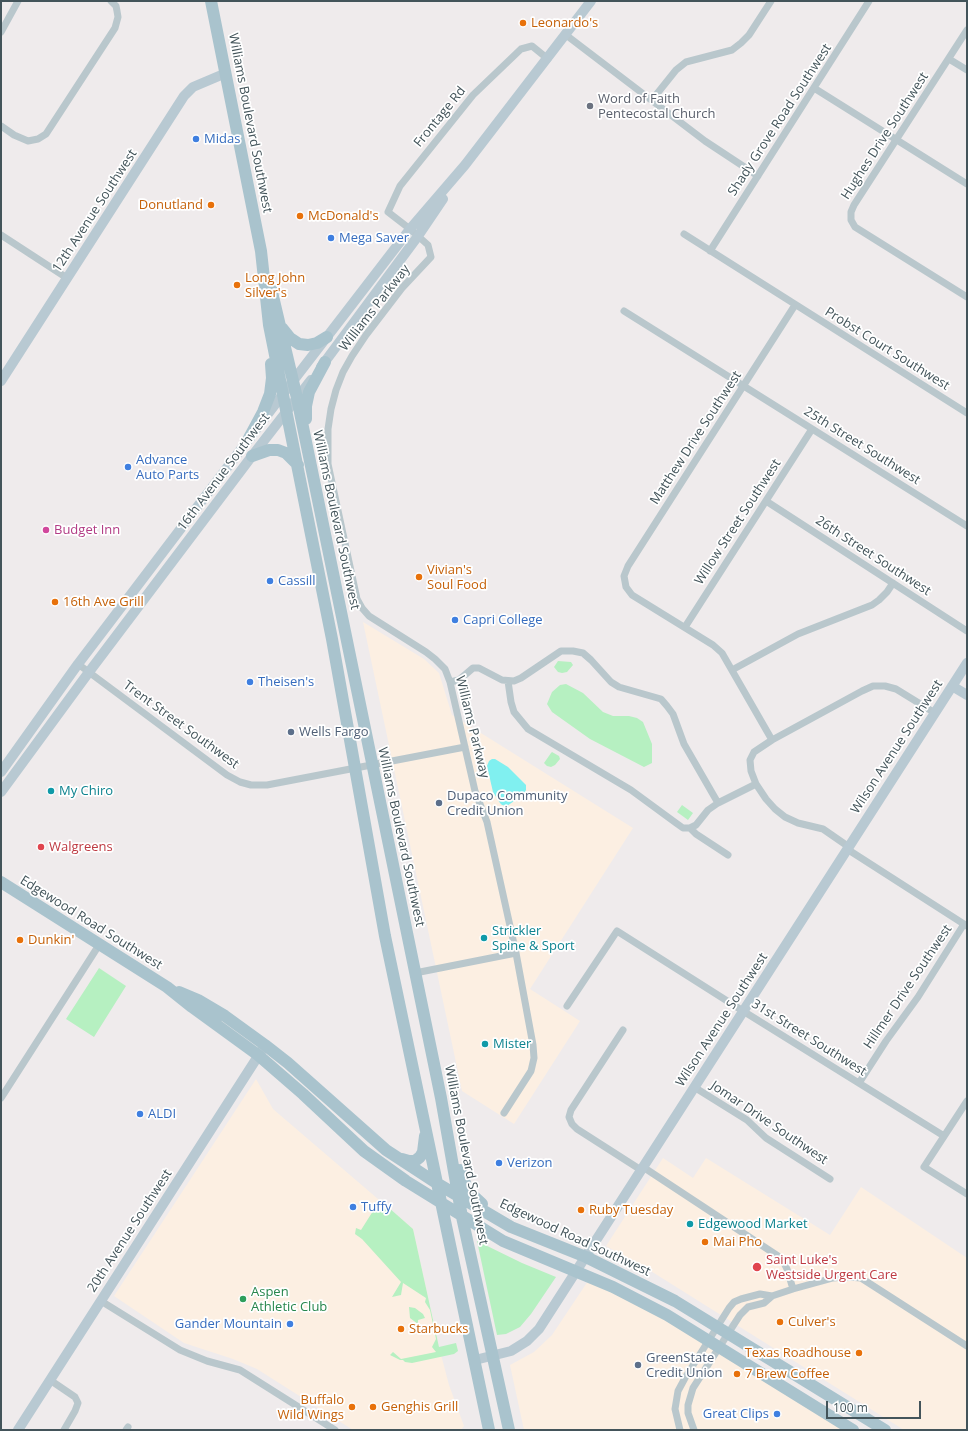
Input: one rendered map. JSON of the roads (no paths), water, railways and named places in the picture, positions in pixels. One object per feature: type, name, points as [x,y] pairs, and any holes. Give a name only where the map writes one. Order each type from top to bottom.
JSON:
[{"type":"main road","name":"Williams Boulevard Southwest","points":[[211,1],[262,251],[281,327],[308,450],[441,1098],[462,1217],[509,1430]]},
{"type":"main road","name":"16th Avenue Southwest","points":[[1,772],[78,664],[283,394],[410,229],[465,165],[548,59],[591,1]]},
{"type":"main road","name":"12th Avenue Southwest","points":[[1,381],[184,96],[193,87],[226,73]]},
{"type":"main road","name":"16th Avenue Southwest","points":[[1,792],[89,672],[286,411],[325,362],[418,236],[465,165]]},
{"type":"main road","name":"Williams Boulevard Southwest","points":[[262,251],[269,325],[332,639],[385,936],[489,1430]]},
{"type":"main road","points":[[250,438],[270,394],[272,378],[269,325]]},
{"type":"main road","points":[[281,327],[290,338],[299,344],[308,345],[316,343],[327,337]]},
{"type":"main road","points":[[308,450],[307,398],[325,362]]},
{"type":"main road","points":[[252,456],[269,450],[278,450],[286,453],[298,465]]},
{"type":"main road","name":"Wilson Avenue Southwest","points":[[475,1360],[511,1351],[527,1341],[539,1329],[967,663]]},
{"type":"main road","points":[[952,686],[967,695]]},
{"type":"main road","name":"Edgewood Road Southwest","points":[[1,882],[167,987],[192,1007],[300,1073],[370,1137],[398,1158],[438,1184],[511,1227],[586,1257],[675,1301],[885,1430]]},
{"type":"main road","name":"Edgewood Road Southwest","points":[[262,1050],[303,1094],[364,1151],[406,1181],[503,1241],[577,1271],[642,1301],[720,1346],[853,1430]]},
{"type":"main road","name":"20th Avenue Southwest","points":[[18,1430],[262,1050]]},
{"type":"main road","points":[[398,1158],[415,1161],[420,1157],[423,1152],[426,1125]]},
{"type":"main road","points":[[449,1141],[468,1191],[511,1227]]},
{"type":"street","points":[[1,32],[18,1]]},
{"type":"street","points":[[1,126],[28,141],[38,139],[46,134],[114,28],[118,17],[116,6],[111,1]]},
{"type":"street","points":[[652,100],[676,70],[686,62],[732,50],[741,43],[749,35],[771,1]]},
{"type":"street","name":"Shady Grove Road Southwest","points":[[710,251],[869,1]]},
{"type":"street","name":"Hughes Drive Southwest","points":[[967,30],[850,212],[851,220],[855,227],[967,297]]},
{"type":"street","points":[[566,35],[705,141],[758,176]]},
{"type":"street","name":"Frontage Rd","points":[[410,229],[388,212],[400,186],[473,95],[521,49],[532,46],[548,59]]},
{"type":"street","points":[[949,59],[967,70]]},
{"type":"street","points":[[814,88],[967,184]]},
{"type":"street","name":"Williams Parkway","points":[[410,229],[428,245],[431,257],[402,288],[352,356],[343,372],[336,390],[331,410],[328,429],[328,464],[357,599],[362,608],[369,616],[435,659],[445,669],[450,682],[475,791],[487,822],[516,953],[533,1046],[534,1058],[531,1071],[504,1113]]},
{"type":"street","name":"Probst Court Southwest","points":[[684,234],[967,413]]},
{"type":"street","points":[[1,235],[67,278]]},
{"type":"street","name":"Matthew Drive Southwest","points":[[685,628],[632,595],[626,587],[624,576],[628,566],[744,387],[795,305]]},
{"type":"street","name":"25th Street Southwest","points":[[624,311],[967,526]]},
{"type":"street","name":"Willow Street Southwest","points":[[685,628],[812,429]]},
{"type":"street","name":"26th Street Southwest","points":[[766,501],[967,631]]},
{"type":"street","points":[[732,670],[798,634],[872,605],[887,592],[893,583]]},
{"type":"street","points":[[685,628],[713,645],[722,653],[772,740]]},
{"type":"street","points":[[450,682],[458,680],[473,668],[478,668],[497,678],[514,681],[521,678],[561,651],[583,653],[611,682],[619,687],[661,699],[673,714],[684,744],[718,803]]},
{"type":"street","name":"Trent Street Southwest","points":[[78,664],[227,775],[240,782],[251,785],[267,785],[465,747]]},
{"type":"street","points":[[508,681],[514,712],[528,729],[631,790],[683,828],[690,828],[696,825],[708,810],[718,803],[756,784]]},
{"type":"street","points":[[935,714],[896,689],[885,686],[873,686],[862,690],[772,740],[754,752],[750,760],[751,771],[756,784],[766,799],[785,817],[798,823],[823,830],[965,925]]},
{"type":"street","points":[[690,828],[696,834],[728,855]]},
{"type":"street","name":"Hillmer Drive Southwest","points":[[859,1084],[886,1041],[918,997],[965,925]]},
{"type":"street","name":"31st Street Southwest","points":[[567,1006],[617,931],[944,1136]]},
{"type":"street","points":[[1,1098],[99,945]]},
{"type":"street","points":[[415,973],[516,953]]},
{"type":"street","points":[[623,1030],[571,1110],[569,1117],[572,1124],[577,1129],[778,1256],[787,1269],[792,1289]]},
{"type":"street","name":"Jomar Drive Southwest","points":[[694,1087],[747,1120],[766,1138],[830,1179]]},
{"type":"street","points":[[967,1100],[924,1167],[967,1194]]},
{"type":"street","points":[[694,1430],[688,1413],[689,1398],[693,1388],[744,1310],[748,1307],[764,1303],[772,1296],[792,1289],[834,1278],[862,1278],[967,1346]]},
{"type":"street","points":[[680,1430],[675,1409],[678,1391],[734,1302],[760,1294],[772,1296]]},
{"type":"street","points":[[101,1301],[180,1350],[240,1370],[335,1430]]},
{"type":"street","points":[[50,1380],[75,1397],[78,1403],[75,1412],[64,1430]]},
{"type":"water","points":[[495,759],[508,767],[526,785],[524,794],[507,806],[500,803],[493,792],[487,766],[489,761]]},
{"type":"place","name":"Leonardo's","points":[[523,23]]},
{"type":"place","name":"Word of Faith Pentecostal Church","points":[[590,106]]},
{"type":"place","name":"Midas","points":[[196,139]]},
{"type":"place","name":"Donutland","points":[[211,205]]},
{"type":"place","name":"McDonald's","points":[[300,216]]},
{"type":"place","name":"Mega Saver","points":[[331,238]]},
{"type":"place","name":"Long John Silver's","points":[[237,285]]},
{"type":"place","name":"Advance Auto Parts","points":[[128,467]]},
{"type":"place","name":"Budget Inn","points":[[46,530]]},
{"type":"place","name":"Vivian's Soul Food","points":[[419,577]]},
{"type":"place","name":"Cassill","points":[[270,581]]},
{"type":"place","name":"16th Ave Grill","points":[[55,602]]},
{"type":"place","name":"Capri College","points":[[455,620]]},
{"type":"place","name":"Theisen's","points":[[250,682]]},
{"type":"place","name":"Wells Fargo","points":[[291,732]]},
{"type":"place","name":"My Chiro","points":[[51,791]]},
{"type":"place","name":"Dupaco Community Credit Union","points":[[439,803]]},
{"type":"place","name":"Walgreens","points":[[41,847]]},
{"type":"place","name":"Strickler Spine & Sport","points":[[484,938]]},
{"type":"place","name":"Dunkin'","points":[[20,940]]},
{"type":"place","name":"Mister","points":[[485,1044]]},
{"type":"place","name":"ALDI","points":[[140,1114]]},
{"type":"place","name":"Verizon","points":[[499,1163]]},
{"type":"place","name":"Tuffy","points":[[353,1207]]},
{"type":"place","name":"Ruby Tuesday","points":[[581,1210]]},
{"type":"place","name":"Edgewood Market","points":[[690,1224]]},
{"type":"place","name":"Mai Pho","points":[[705,1242]]},
{"type":"place","name":"Saint Luke's Westside Urgent Care","points":[[757,1267]]},
{"type":"place","name":"Aspen Athletic Club","points":[[243,1299]]},
{"type":"place","name":"Culver's","points":[[780,1322]]},
{"type":"place","name":"Gander Mountain","points":[[290,1324]]},
{"type":"place","name":"Starbucks","points":[[401,1329]]},
{"type":"place","name":"Texas Roadhouse","points":[[859,1353]]},
{"type":"place","name":"GreenState Credit Union","points":[[638,1365]]},
{"type":"place","name":"7 Brew Coffee","points":[[737,1374]]},
{"type":"place","name":"Buffalo Wild Wings","points":[[352,1407]]},
{"type":"place","name":"Genghis Grill","points":[[373,1407]]},
{"type":"place","name":"Great Clips","points":[[777,1414]]}]
